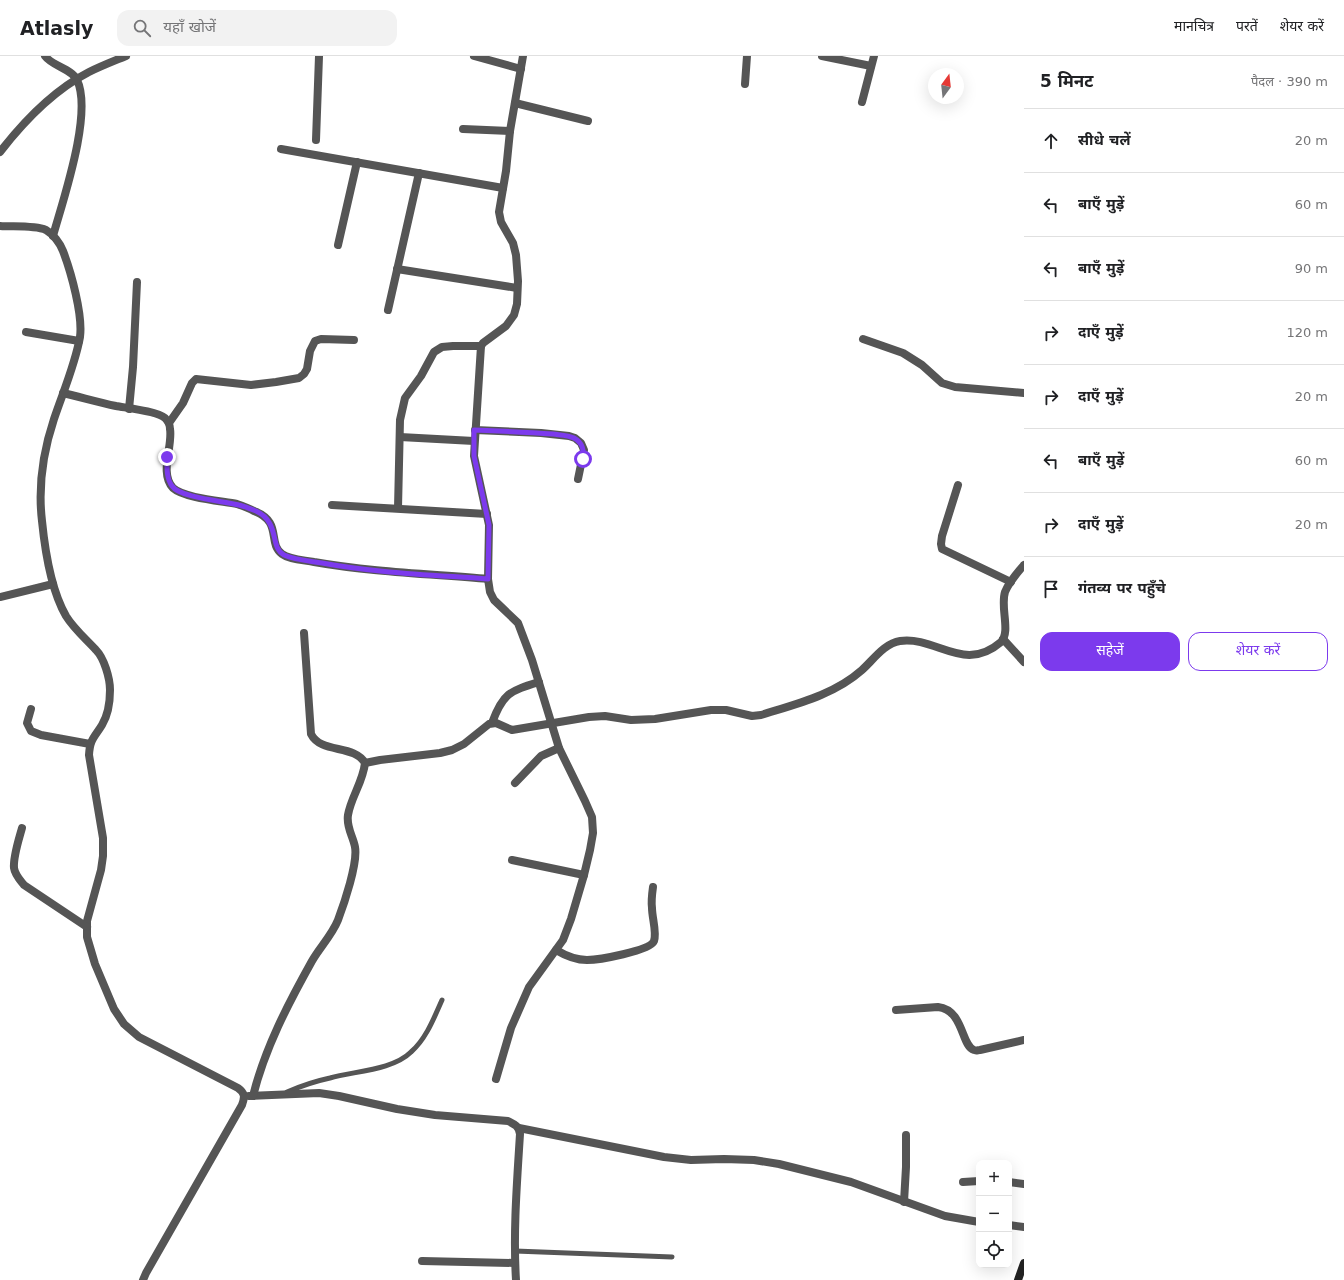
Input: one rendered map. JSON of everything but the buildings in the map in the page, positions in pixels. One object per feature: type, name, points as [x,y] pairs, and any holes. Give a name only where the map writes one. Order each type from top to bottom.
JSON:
[{"type":"street","points":[[45,56],[48,60],[65,70],[76,79],[82,99],[81,122],[73,164],[53,236]]},
{"type":"street","points":[[316,140],[319,56]]},
{"type":"street","points":[[474,56],[521,69]]},
{"type":"street","points":[[496,1079],[511,1028],[529,987],[563,940],[584,875],[593,833],[592,818],[559,748],[532,660],[518,623],[494,600],[490,592],[488,579],[489,525],[474,456],[474,430],[481,346],[483,342],[506,326],[514,315],[517,304],[517,270],[513,243],[501,222],[499,212],[506,171],[514,104],[523,56]]},
{"type":"street","points":[[745,84],[747,56]]},
{"type":"street","points":[[822,56],[871,66]]},
{"type":"street","points":[[862,102],[874,56]]},
{"type":"street","points":[[0,152],[44,104],[76,79],[123,57]]},
{"type":"street","points":[[514,104],[588,121]]},
{"type":"street","points":[[463,130],[510,131]]},
{"type":"street","points":[[281,149],[503,188]]},
{"type":"street","points":[[338,245],[357,162]]},
{"type":"street","points":[[388,310],[419,173]]},
{"type":"street","points":[[0,226],[46,230],[53,236],[63,250],[79,310],[81,326],[79,342],[46,444],[42,468],[40,497],[42,522],[58,599],[66,616],[81,635],[98,651],[108,673],[110,690],[108,711],[90,744],[89,755],[103,838],[103,856],[101,870],[87,922],[87,937],[95,964],[114,1009],[124,1024],[139,1037],[238,1088],[249,1096],[319,1093],[428,1114],[508,1121],[515,1124],[519,1128],[664,1157],[691,1160],[754,1160],[779,1164],[851,1182],[945,1216],[976,1221]]},
{"type":"street","points":[[397,269],[517,288]]},
{"type":"street","points":[[129,409],[133,367],[137,282]]},
{"type":"street","points":[[26,332],[79,342]]},
{"type":"street","points":[[863,338],[902,353],[922,366],[942,383],[955,387],[1024,393]]},
{"type":"street","points":[[169,423],[183,403],[192,383],[196,379],[251,384],[299,378],[307,369],[310,351],[315,341],[321,339],[354,340]]},
{"type":"street","points":[[398,508],[400,420],[405,398],[434,352],[442,347],[481,346]]},
{"type":"street","points":[[63,393],[159,415],[165,418],[169,423],[171,430],[167,468],[172,486],[178,491],[194,496],[238,505],[256,511],[267,518],[272,526],[278,550],[282,554],[293,558],[341,566],[488,579]]},
{"type":"street","points":[[474,430],[541,433],[575,438],[581,443],[584,450],[578,478]]},
{"type":"street","points":[[400,437],[474,441]]},
{"type":"street","points":[[958,485],[942,536],[942,550],[1011,582]]},
{"type":"street","points":[[332,505],[487,514]]},
{"type":"street","points":[[365,763],[452,750],[464,744],[492,723],[496,723],[512,730],[605,716],[631,720],[655,720],[711,710],[726,710],[752,716],[760,715],[821,695],[847,682],[889,646],[899,641],[922,643],[965,655],[976,655],[990,650],[1002,641],[1006,632],[1003,605],[1006,592],[1011,582],[1024,565]]},
{"type":"street","points":[[0,596],[54,584]]},
{"type":"street","points":[[304,633],[311,734],[313,739],[319,743],[356,755],[365,763]]},
{"type":"street","points":[[1003,639],[1024,662]]},
{"type":"street","points":[[492,723],[505,696],[515,689],[538,682]]},
{"type":"street","points":[[31,709],[28,726],[31,731],[41,735],[90,744]]},
{"type":"street","points":[[515,783],[541,756],[559,748]]},
{"type":"street","points":[[143,1280],[242,1105],[249,1096],[281,1020],[314,958],[333,931],[342,907],[355,858],[355,847],[347,823],[348,814],[361,782],[365,763]]},
{"type":"street","points":[[22,828],[14,861],[14,869],[17,876],[24,884],[87,927]]},
{"type":"street","points":[[512,860],[584,875]]},
{"type":"street","points":[[556,950],[567,956],[587,960],[600,959],[644,949],[652,945],[654,941],[651,907],[653,887]]},
{"type":"street","points":[[896,1010],[944,1008],[951,1012],[958,1022],[970,1047],[974,1050],[1024,1040]]},
{"type":"street","points":[[516,1280],[515,1251],[519,1128]]},
{"type":"street","points":[[904,1202],[906,1136]]},
{"type":"street","points":[[963,1182],[976,1181]]},
{"type":"street","points":[[1012,1182],[1024,1184]]},
{"type":"street","points":[[1012,1226],[1024,1227]]},
{"type":"street","points":[[422,1261],[515,1263]]},
{"type":"street","points":[[1018,1280],[1024,1263]]},
{"type":"lane","points":[[281,1095],[300,1087],[330,1078],[396,1062],[410,1053],[420,1043],[442,1000]]},
{"type":"lane","points":[[515,1251],[672,1257]]},
{"type":"route","points":[[167,457],[167,468],[172,486],[178,491],[194,496],[238,505],[256,511],[267,518],[272,526],[278,550],[282,554],[293,558],[341,566],[488,579],[489,525],[474,456],[474,430],[541,433],[569,436],[575,438],[581,443],[584,450],[583,459]]}]
